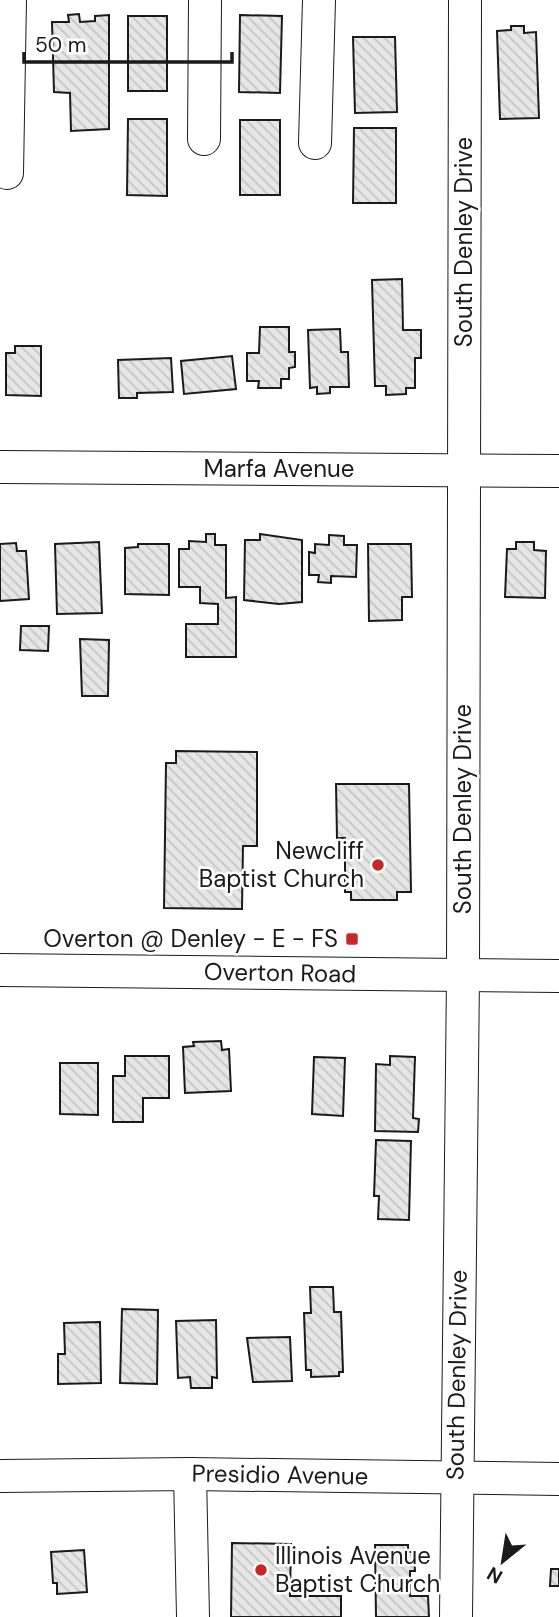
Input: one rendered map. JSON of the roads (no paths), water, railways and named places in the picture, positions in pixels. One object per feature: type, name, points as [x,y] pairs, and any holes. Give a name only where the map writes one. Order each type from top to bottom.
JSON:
[{"type":"street","points":[[7,173],[10,0]]},
{"type":"street","points":[[204,139],[205,0]]},
{"type":"street","points":[[315,143],[319,0]]},
{"type":"street","name":"South Denley Drive","points":[[456,1617],[463,976],[465,0]]},
{"type":"street","name":"Marfa Avenue","points":[[0,467],[559,471]]},
{"type":"street","name":"Overton Road","points":[[0,970],[559,976]]},
{"type":"street","points":[[190,1474],[193,1617]]},
{"type":"street","name":"Presidio Avenue","points":[[0,1476],[190,1474],[559,1479]]},
{"type":"place","name":"Newcliff Baptist Church","points":[[378,865]]},
{"type":"place","name":"Overton @ Denley - E - FS","points":[[352,939]]},
{"type":"place","name":"Illinois Avenue Baptist Church","points":[[261,1570]]}]
